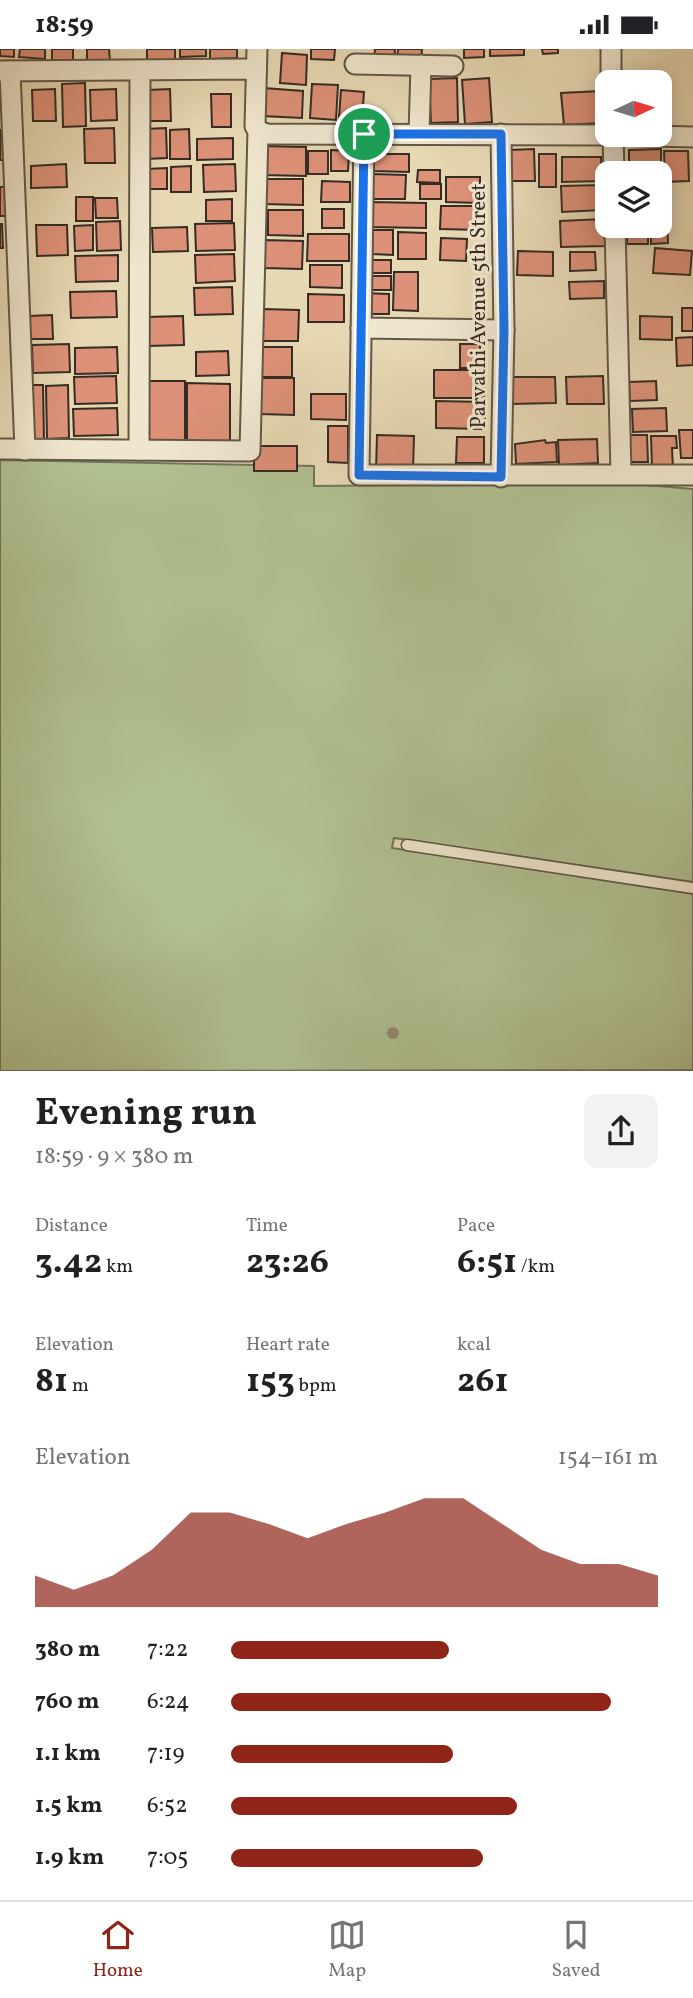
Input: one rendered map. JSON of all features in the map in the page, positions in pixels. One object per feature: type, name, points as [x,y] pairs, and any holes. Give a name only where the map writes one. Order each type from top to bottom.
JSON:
[{"type":"street","points":[[0,449],[250,451],[258,131],[255,126],[257,49]]},
{"type":"street","points":[[611,49],[611,70]]},
{"type":"street","points":[[355,64],[453,66]]},
{"type":"street","points":[[419,134],[421,65]]},
{"type":"street","points":[[25,450],[5,71],[256,71]]},
{"type":"street","points":[[139,450],[140,71]]},
{"type":"street","points":[[258,131],[595,135]]},
{"type":"street","points":[[364,134],[359,475],[693,475]]},
{"type":"street","name":"Parvathi Avenue 5th Street","points":[[501,134],[504,330],[501,477]]},
{"type":"street","points":[[672,136],[693,137]]},
{"type":"street","points":[[615,238],[621,474]]},
{"type":"street","points":[[361,328],[504,330]]},
{"type":"lane","points":[[407,845],[693,888]]},
{"type":"green space","points":[[0,460],[314,466],[314,486],[622,483],[693,489],[693,882],[394,838],[392,848],[693,894],[693,1070],[0,1071]]},
{"type":"building","points":[[0,49],[14,49],[14,57],[0,56]]},
{"type":"building","points":[[20,49],[45,49],[45,59],[19,57]]},
{"type":"building","points":[[52,49],[73,49],[73,62],[52,62]]},
{"type":"building","points":[[87,49],[109,49],[110,60],[87,61]]},
{"type":"building","points":[[147,49],[175,49],[175,60],[147,61]]},
{"type":"building","points":[[180,49],[206,49],[206,56],[180,57]]},
{"type":"building","points":[[210,49],[237,49],[237,58],[210,59]]},
{"type":"building","points":[[311,49],[335,49],[334,60],[311,59]]},
{"type":"building","points":[[375,49],[395,49],[394,64],[374,63]]},
{"type":"building","points":[[398,49],[422,49],[421,61],[397,60]]},
{"type":"building","points":[[464,49],[484,49],[484,57],[464,58]]},
{"type":"building","points":[[490,49],[524,49],[524,55],[490,56]]},
{"type":"building","points":[[542,49],[558,49],[558,53],[543,54]]},
{"type":"building","points":[[282,53],[307,55],[306,85],[280,83]]},
{"type":"building","points":[[457,78],[458,122],[431,123],[429,79]]},
{"type":"building","points":[[489,78],[492,122],[465,124],[462,80]]},
{"type":"building","points":[[85,83],[86,126],[63,127],[62,84]]},
{"type":"building","points":[[312,84],[338,85],[336,120],[310,118]]},
{"type":"building","points":[[264,88],[303,91],[302,118],[262,116]]},
{"type":"building","points":[[55,89],[56,121],[33,121],[32,90]]},
{"type":"building","points":[[116,89],[117,120],[91,121],[90,90]]},
{"type":"building","points":[[170,89],[171,121],[147,121],[147,90]]},
{"type":"building","points":[[341,90],[364,92],[362,119],[339,118]]},
{"type":"building","points":[[595,91],[595,123],[564,125],[561,93]]},
{"type":"building","points":[[211,94],[231,94],[231,127],[212,127]]},
{"type":"building","points":[[114,128],[115,163],[85,163],[84,129]]},
{"type":"building","points":[[166,128],[167,158],[146,159],[145,129]]},
{"type":"building","points":[[189,129],[190,159],[170,159],[170,130]]},
{"type":"building","points":[[2,130],[3,160],[0,160]]},
{"type":"building","points":[[233,138],[233,159],[197,160],[197,139]]},
{"type":"building","points":[[262,146],[306,147],[306,176],[262,175]]},
{"type":"building","points":[[534,149],[535,181],[511,181],[510,150]]},
{"type":"building","points":[[661,149],[661,161],[629,161],[629,150]]},
{"type":"building","points":[[331,150],[349,151],[348,171],[331,171]]},
{"type":"building","points":[[308,151],[328,151],[328,174],[308,174]]},
{"type":"building","points":[[664,151],[688,151],[689,181],[672,182],[672,161],[664,161]]},
{"type":"building","points":[[372,154],[409,154],[409,172],[372,171]]},
{"type":"building","points":[[539,154],[556,154],[556,187],[539,187]]},
{"type":"building","points":[[562,157],[601,157],[601,161],[595,161],[595,181],[562,182]]},
{"type":"building","points":[[66,164],[67,187],[31,188],[31,166]]},
{"type":"building","points":[[235,164],[236,191],[204,192],[203,165]]},
{"type":"building","points":[[191,166],[191,192],[171,192],[171,167]]},
{"type":"building","points":[[167,168],[167,189],[146,189],[146,169]]},
{"type":"building","points":[[418,170],[440,170],[440,183],[417,182]]},
{"type":"building","points":[[372,174],[406,175],[405,199],[372,199]]},
{"type":"building","points":[[446,177],[480,177],[480,203],[446,202]]},
{"type":"building","points":[[263,179],[303,179],[303,205],[263,204]]},
{"type":"building","points":[[322,181],[350,182],[350,202],[321,202]]},
{"type":"building","points":[[420,184],[441,184],[441,199],[420,199]]},
{"type":"building","points":[[595,185],[595,210],[562,212],[561,186]]},
{"type":"building","points":[[0,187],[6,187],[7,216],[0,216]]},
{"type":"building","points":[[76,197],[93,197],[93,221],[76,221]]},
{"type":"building","points":[[95,198],[117,198],[118,218],[96,218]]},
{"type":"building","points":[[232,199],[232,221],[206,221],[206,200]]},
{"type":"building","points":[[369,202],[426,203],[426,228],[368,227]]},
{"type":"building","points":[[441,206],[481,206],[481,230],[440,229]]},
{"type":"building","points":[[322,209],[344,209],[344,228],[322,228]]},
{"type":"building","points":[[268,210],[303,210],[303,236],[268,235]]},
{"type":"building","points":[[595,219],[595,238],[605,238],[605,246],[561,247],[560,221]]},
{"type":"building","points":[[120,221],[121,250],[97,251],[96,222]]},
{"type":"building","points":[[234,223],[235,250],[196,251],[195,224]]},
{"type":"building","points":[[2,224],[3,248],[0,248]]},
{"type":"building","points":[[36,225],[67,225],[68,255],[37,256]]},
{"type":"building","points":[[93,225],[93,250],[75,251],[74,226]]},
{"type":"building","points":[[187,227],[188,251],[153,252],[152,228]]},
{"type":"building","points":[[373,230],[393,230],[393,255],[372,254]]},
{"type":"building","points":[[398,232],[426,233],[426,259],[398,259]]},
{"type":"building","points":[[308,234],[349,234],[349,261],[307,261]]},
{"type":"building","points":[[441,238],[467,239],[466,261],[440,260]]},
{"type":"building","points":[[627,238],[648,238],[648,244],[627,244]]},
{"type":"building","points":[[651,238],[668,238],[668,243],[651,244]]},
{"type":"building","points":[[263,240],[303,241],[302,269],[263,268]]},
{"type":"building","points":[[655,248],[692,251],[690,275],[653,273]]},
{"type":"building","points":[[518,251],[553,252],[553,276],[517,275]]},
{"type":"building","points":[[570,252],[595,252],[596,270],[570,271]]},
{"type":"building","points":[[234,254],[235,281],[196,283],[195,255]]},
{"type":"building","points":[[118,255],[118,281],[76,282],[75,256]]},
{"type":"building","points":[[365,260],[391,260],[391,273],[365,273]]},
{"type":"building","points":[[310,265],[342,265],[342,288],[310,287]]},
{"type":"building","points":[[394,272],[418,272],[418,311],[393,310]]},
{"type":"building","points":[[365,276],[391,276],[391,290],[364,290]]},
{"type":"building","points":[[604,281],[604,298],[570,299],[569,282]]},
{"type":"building","points":[[232,287],[233,314],[195,315],[194,288]]},
{"type":"building","points":[[116,291],[117,317],[71,318],[70,292]]},
{"type":"building","points":[[364,293],[389,294],[389,314],[364,314]]},
{"type":"building","points":[[308,294],[344,295],[344,322],[308,322]]},
{"type":"building","points":[[682,308],[693,308],[693,331],[682,331]]},
{"type":"building","points":[[263,309],[299,310],[298,341],[262,341]]},
{"type":"building","points":[[52,315],[53,339],[30,339],[29,316]]},
{"type":"building","points":[[183,316],[184,345],[147,346],[146,317]]},
{"type":"building","points":[[640,316],[672,317],[672,340],[640,339]]},
{"type":"building","points":[[693,337],[693,365],[677,366],[676,338]]},
{"type":"building","points":[[69,344],[70,372],[33,373],[32,345]]},
{"type":"building","points":[[460,344],[480,344],[480,368],[460,368]]},
{"type":"building","points":[[117,347],[118,373],[75,374],[75,348]]},
{"type":"building","points":[[260,347],[292,347],[292,377],[260,377]]},
{"type":"building","points":[[228,351],[229,375],[196,376],[196,352]]},
{"type":"building","points":[[434,370],[484,370],[484,398],[434,398]]},
{"type":"building","points":[[116,376],[117,403],[75,404],[74,377]]},
{"type":"building","points":[[603,376],[604,404],[567,404],[566,377]]},
{"type":"building","points":[[510,377],[555,377],[556,403],[511,404]]},
{"type":"building","points":[[261,378],[294,378],[294,415],[260,414]]},
{"type":"building","points":[[140,381],[185,381],[185,443],[140,443]]},
{"type":"building","points":[[656,381],[657,400],[630,401],[629,382]]},
{"type":"building","points":[[187,383],[230,384],[230,442],[187,442]]},
{"type":"building","points":[[24,385],[43,385],[44,440],[26,440]]},
{"type":"building","points":[[68,385],[69,438],[47,439],[46,386]]},
{"type":"building","points":[[311,394],[346,394],[346,420],[311,419]]},
{"type":"building","points":[[436,401],[485,402],[485,429],[436,428]]},
{"type":"building","points":[[117,408],[118,435],[74,436],[73,409]]},
{"type":"building","points":[[666,408],[667,431],[633,432],[632,409]]},
{"type":"building","points":[[328,426],[348,426],[348,463],[328,462]]},
{"type":"building","points":[[679,430],[693,430],[693,458],[681,458]]},
{"type":"building","points":[[377,435],[414,436],[413,471],[376,471]]},
{"type":"building","points":[[629,435],[647,435],[648,462],[630,462]]},
{"type":"building","points":[[651,436],[676,436],[677,448],[672,448],[673,468],[652,468]]},
{"type":"building","points":[[457,437],[484,437],[484,463],[456,463]]},
{"type":"building","points":[[597,439],[598,463],[559,465],[558,440]]},
{"type":"building","points":[[545,440],[546,443],[556,442],[557,462],[516,464],[515,444]]},
{"type":"building","points":[[254,446],[297,446],[297,471],[254,471]]},
{"type":"route","points":[[364,134],[501,134],[504,330],[501,477],[359,475],[364,134]]}]
